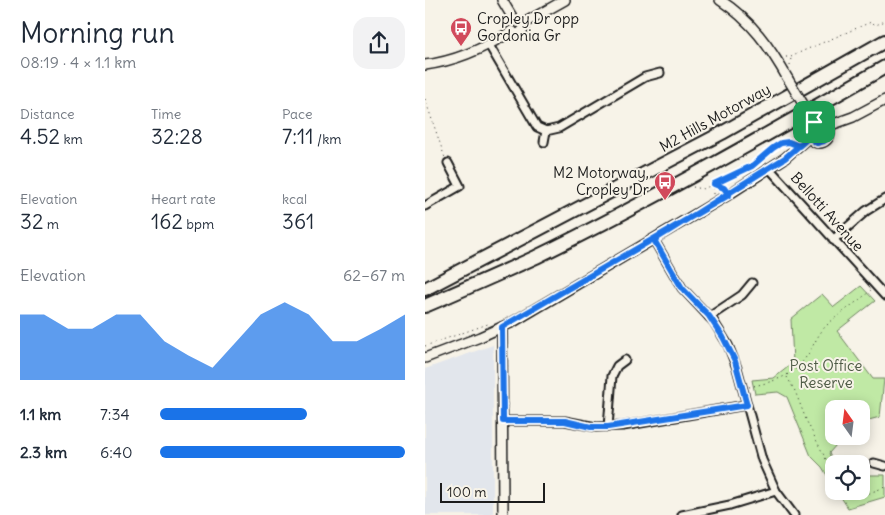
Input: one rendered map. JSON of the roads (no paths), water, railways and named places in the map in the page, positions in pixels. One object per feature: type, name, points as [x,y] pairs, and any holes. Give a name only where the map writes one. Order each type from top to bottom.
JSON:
[{"type":"highway","name":"M2 Hills Motorway","points":[[425,289],[722,133],[885,41]]},
{"type":"highway","points":[[425,306],[536,256],[655,196],[885,67]]},
{"type":"street","points":[[502,0],[514,20]]},
{"type":"street","points":[[524,23],[565,0]]},
{"type":"street","points":[[720,0],[741,15],[771,49],[814,122]]},
{"type":"street","points":[[511,31],[510,24],[514,20],[520,20],[524,23]]},
{"type":"street","points":[[511,31],[515,34],[520,33],[524,28],[524,23]]},
{"type":"street","points":[[425,65],[463,56],[489,45],[511,31]]},
{"type":"street","points":[[489,45],[537,127],[546,131],[559,128],[645,78],[660,73]]},
{"type":"street","points":[[828,126],[853,118],[885,100]]},
{"type":"street","points":[[425,358],[499,324],[654,240],[729,195],[785,158],[809,137],[809,127],[814,122],[823,122],[828,126],[829,136],[824,141],[817,143],[809,137]]},
{"type":"street","points":[[544,142],[546,131]]},
{"type":"street","points":[[425,206],[460,186],[448,163]]},
{"type":"street","name":"Bellotti Avenue","points":[[769,168],[885,296]]},
{"type":"street","points":[[833,240],[866,211],[885,199]]},
{"type":"street","points":[[654,240],[682,288],[709,316],[731,352],[760,454],[776,491],[795,515]]},
{"type":"street","points":[[709,316],[742,295],[751,283]]},
{"type":"street","points":[[499,324],[503,421],[503,515]]},
{"type":"street","points":[[608,427],[612,376],[617,366],[625,360]]},
{"type":"street","points":[[503,421],[565,421],[591,427],[608,427],[747,405]]},
{"type":"street","points":[[874,462],[885,466]]},
{"type":"street","points":[[682,515],[730,506],[776,491]]},
{"type":"place","name":"Cropley Dr opp Gordonia Gr","points":[[461,47]]},
{"type":"place","name":"M2 Motorway, Cropley Dr","points":[[665,201]]},
{"type":"park label","name":"Post Office Reserve","points":[[826,374]]}]
